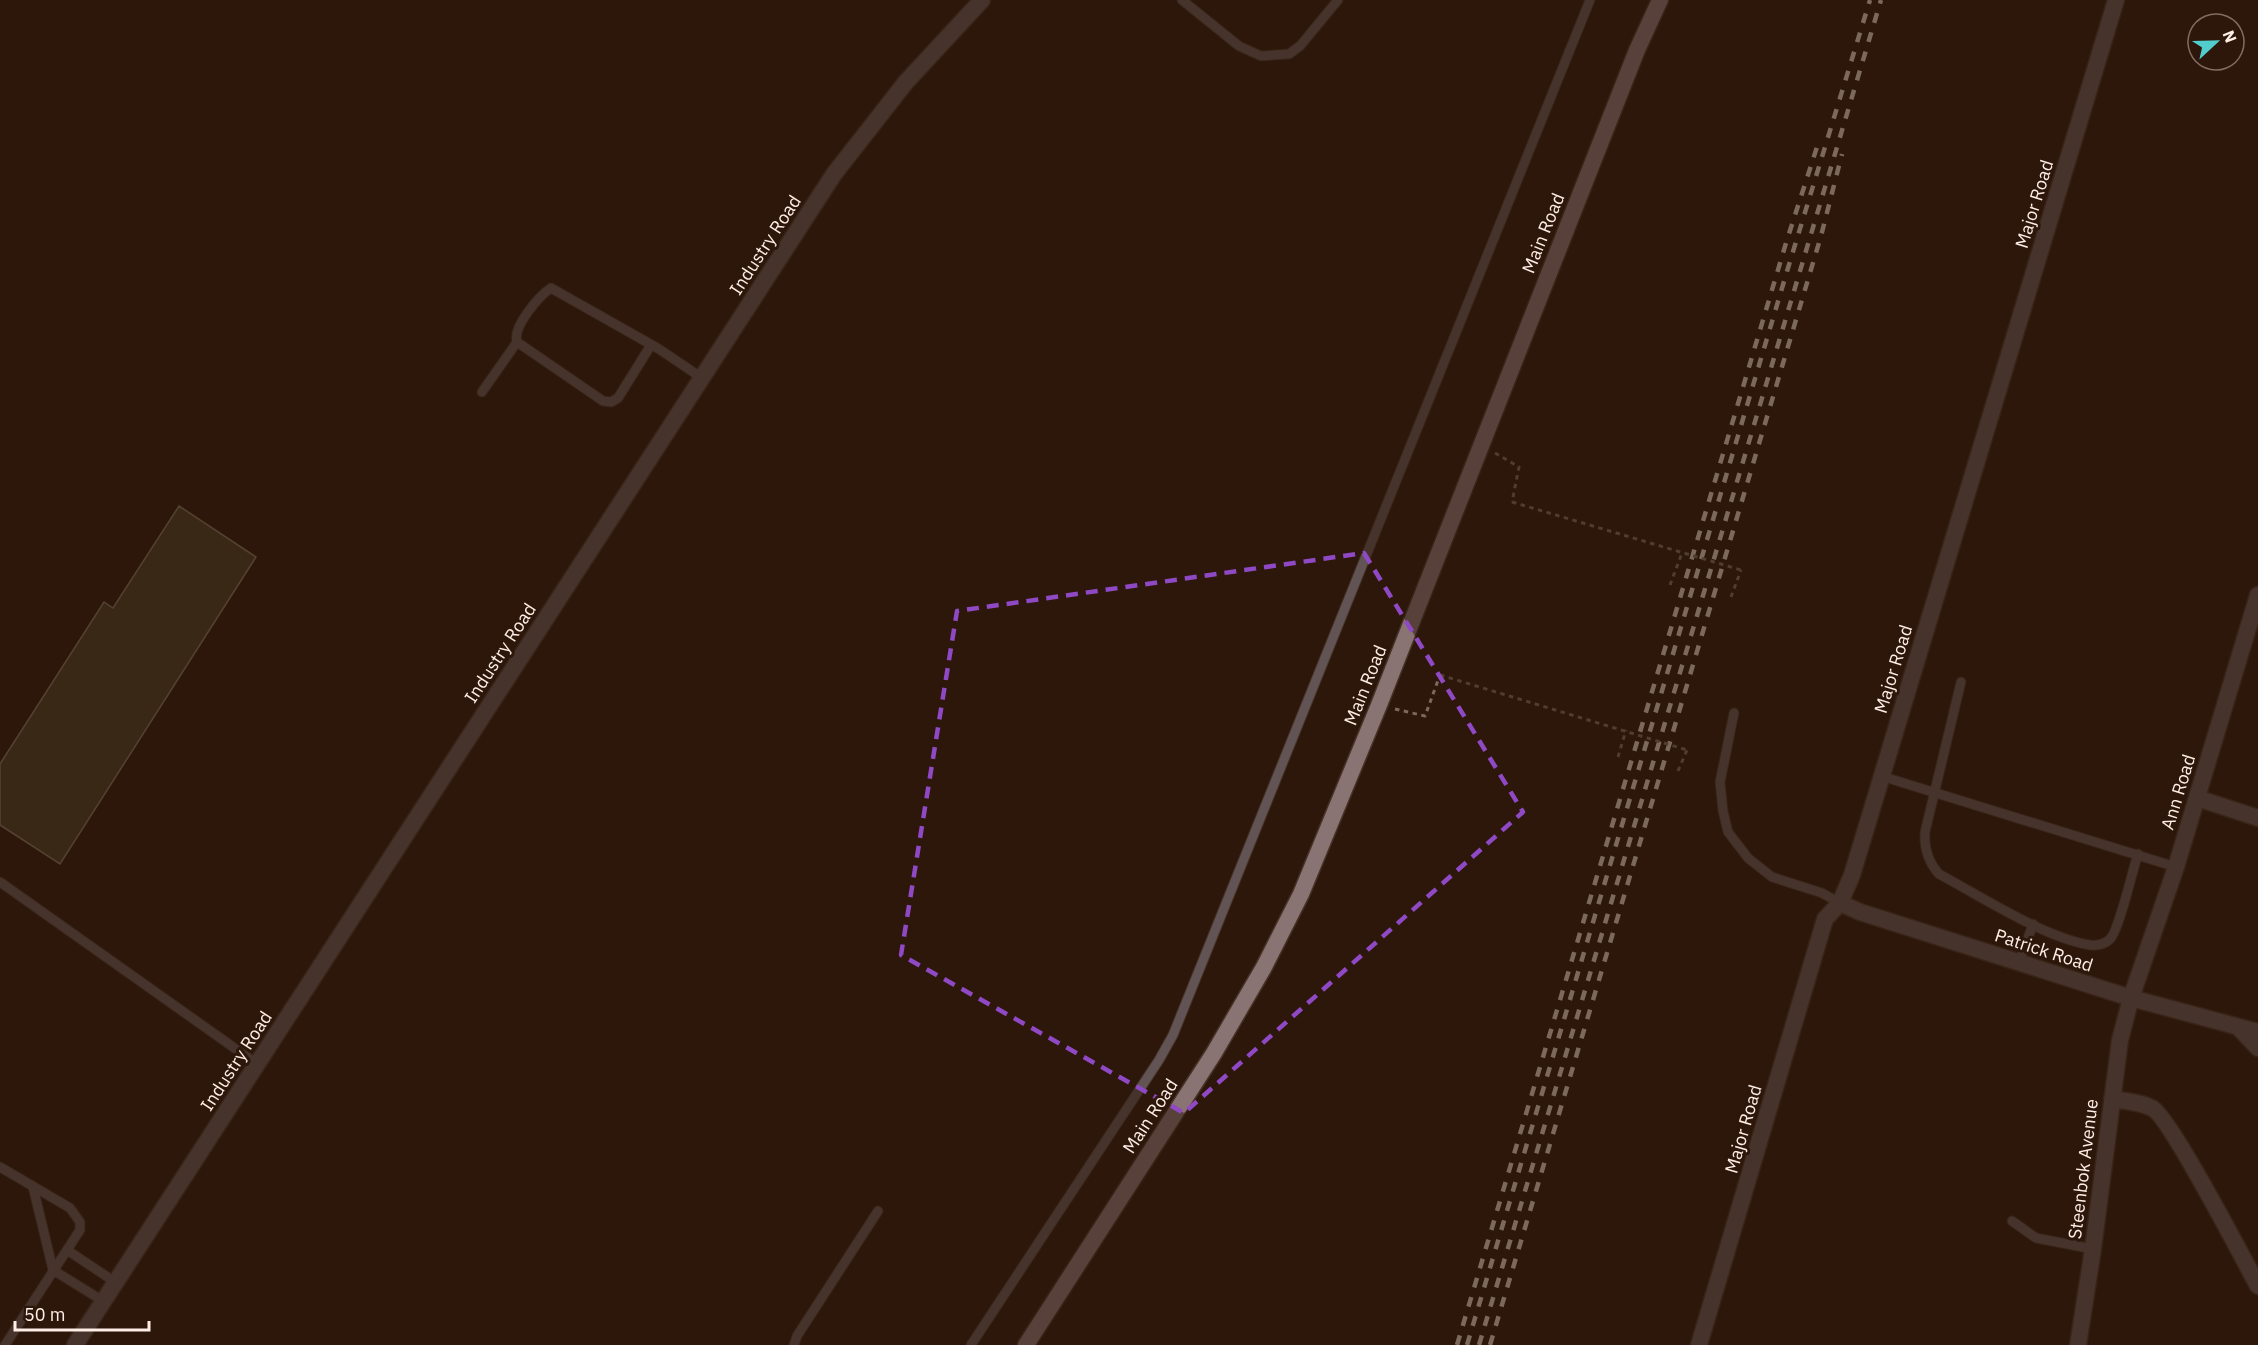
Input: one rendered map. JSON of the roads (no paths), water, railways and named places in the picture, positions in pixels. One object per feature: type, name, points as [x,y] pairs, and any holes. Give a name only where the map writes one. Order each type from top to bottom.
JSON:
[{"type":"main road","name":"Main Road","points":[[1026,1345],[1214,1053],[1264,968],[1301,894],[1379,705],[1637,50],[1660,0]]},
{"type":"street","name":"Industry Road","points":[[75,1345],[834,174],[906,82],[982,0]]},
{"type":"street","name":"Major Road","points":[[1699,1345],[1825,919],[1840,903],[1852,875],[2116,0]]},
{"type":"street","name":"Ann Road","points":[[2131,998],[2176,867],[2258,595]]},
{"type":"street","points":[[2197,798],[2258,818]]},
{"type":"street","name":"Patrick Road","points":[[1840,903],[1860,912],[2131,998],[2258,1032]]},
{"type":"street","name":"Steenbok Avenue","points":[[2078,1345],[2093,1249],[2116,1057],[2131,998]]},
{"type":"street","points":[[2239,1027],[2258,1048]]},
{"type":"street","points":[[2112,1099],[2146,1106],[2157,1112],[2184,1154],[2258,1286]]},
{"type":"lane","points":[[1182,0],[1239,46],[1261,56],[1289,54],[1300,46],[1338,0]]},
{"type":"lane","points":[[971,1345],[1159,1060],[1173,1035],[1590,0]]},
{"type":"lane","points":[[651,345],[618,398],[611,402],[603,401],[517,342],[515,336],[517,328],[543,293],[551,288],[651,345],[702,378]]},
{"type":"lane","points":[[482,392],[517,342]]},
{"type":"lane","points":[[1961,682],[1924,842],[1933,868],[1939,874],[2033,924],[2091,945],[2102,944],[2110,938],[2116,925],[2138,854]]},
{"type":"lane","points":[[1734,713],[1720,782],[1728,832],[1748,858],[1772,877],[1822,893],[1840,903]]},
{"type":"lane","points":[[1881,776],[2176,867]]},
{"type":"lane","points":[[0,882],[257,1064]]},
{"type":"lane","points":[[2019,963],[2033,924]]},
{"type":"lane","points":[[0,1167],[70,1208],[80,1222],[80,1230],[5,1345]]},
{"type":"lane","points":[[33,1187],[53,1270],[103,1301]]},
{"type":"lane","points":[[794,1345],[797,1336],[878,1211]]},
{"type":"lane","points":[[2012,1221],[2036,1238],[2093,1249]]},
{"type":"lane","points":[[67,1250],[116,1282]]},
{"type":"railway","points":[[1467,1345],[1870,0]]},
{"type":"railway","points":[[1479,1345],[1881,0]]},
{"type":"railway","points":[[1457,1345],[1786,243],[1817,147]]},
{"type":"railway","points":[[1490,1345],[1821,236],[1842,154]]}]
